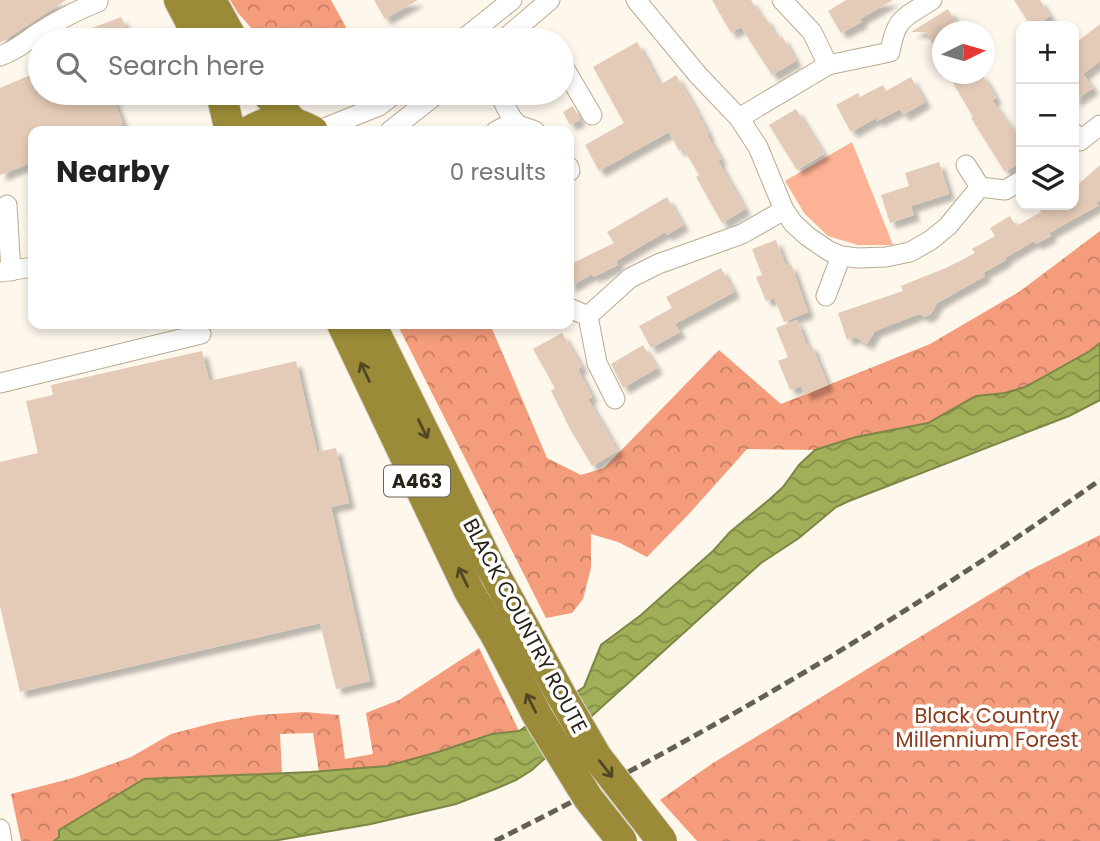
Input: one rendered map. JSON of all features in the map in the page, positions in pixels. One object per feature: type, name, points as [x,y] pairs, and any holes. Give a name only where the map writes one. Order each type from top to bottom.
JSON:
[{"type":"highway","points":[[179,0],[194,28]]},
{"type":"highway","points":[[211,0],[226,28]]},
{"type":"highway","points":[[224,105],[229,126]]},
{"type":"highway","points":[[280,105],[306,126]]},
{"type":"highway","points":[[260,126],[274,122],[297,126]]},
{"type":"highway","name":"BLACK COUNTRY ROUTE","points":[[344,329],[469,591],[510,631],[561,695],[597,757],[663,841]]},
{"type":"highway","name":"BLACK COUNTRY ROUTE","points":[[373,329],[488,562],[537,715],[587,798],[622,841]]},
{"type":"street","points":[[477,28],[512,0]]},
{"type":"street","points":[[517,28],[550,0]]},
{"type":"street","points":[[636,0],[698,75],[739,118],[758,147],[784,210],[793,223],[829,251],[858,258],[886,257],[910,252],[948,226],[980,187],[1013,186]]},
{"type":"street","points":[[782,0],[812,32],[828,65]]},
{"type":"street","points":[[739,118],[828,65],[890,51],[899,21],[932,0]]},
{"type":"street","points":[[46,28],[78,9],[98,2]]},
{"type":"street","points":[[0,56],[13,52],[28,41]]},
{"type":"street","points":[[574,84],[592,115]]},
{"type":"street","points":[[314,126],[380,105]]},
{"type":"street","points":[[396,126],[424,105]]},
{"type":"street","points":[[506,105],[510,117],[521,126]]},
{"type":"street","points":[[505,126],[514,121]]},
{"type":"street","points":[[1079,140],[1100,125]]},
{"type":"street","points":[[966,165],[980,187]]},
{"type":"street","points":[[7,205],[6,271],[28,268]]},
{"type":"street","points":[[588,316],[630,278],[658,264],[742,234],[784,210]]},
{"type":"street","points":[[825,296],[841,256]]},
{"type":"street","points":[[574,311],[588,316]]},
{"type":"street","points":[[588,316],[597,363],[615,399]]},
{"type":"street","points":[[0,383],[201,334]]},
{"type":"street","points":[[0,829],[2,841]]},
{"type":"shaded area","points":[[852,142],[893,245],[858,245],[828,236],[804,213],[785,181]]},
{"type":"green space","points":[[230,0],[331,0],[346,28],[251,28]]},
{"type":"green space","points":[[1100,231],[1100,343],[1090,351],[1025,387],[954,408],[928,423],[856,437],[815,450],[747,449],[647,557],[618,542],[591,534],[591,568],[583,599],[572,613],[546,618],[400,329],[492,329],[547,458],[581,475],[604,468],[719,350],[781,404],[930,344],[1019,292]]},
{"type":"green space","name":"Black Country Millennium Forest","points":[[1100,535],[1100,841],[697,841],[660,800],[713,763],[1028,571]]},
{"type":"green space","points":[[479,648],[519,731],[492,734],[387,766],[319,772],[313,733],[280,734],[282,773],[144,779],[59,830],[59,837],[54,841],[21,841],[11,794],[73,778],[131,757],[171,734],[217,722],[258,715],[305,712],[339,715],[345,759],[373,754],[366,713],[399,700]]},
{"type":"water","points":[[1100,343],[1100,400],[1069,416],[836,507],[799,538],[761,563],[532,770],[516,780],[456,804],[371,824],[273,841],[54,841],[59,837],[59,830],[144,779],[387,766],[492,734],[519,731],[584,687],[601,645],[641,615],[714,550],[730,532],[770,499],[815,450],[856,437],[928,423],[976,396],[1005,393],[1025,387]]},
{"type":"building","points":[[0,0],[66,0],[0,43]]},
{"type":"building","points":[[374,0],[418,0],[385,19]]},
{"type":"building","points":[[712,0],[751,0],[778,39],[782,36],[796,61],[772,75],[741,27],[731,33]]},
{"type":"building","points":[[846,0],[893,0],[841,33],[828,11]]},
{"type":"building","points":[[1014,0],[1040,0],[1050,16],[1042,21],[1028,21]]},
{"type":"building","points":[[948,9],[955,21],[932,21],[932,42],[926,32],[911,32]]},
{"type":"building","points":[[121,17],[126,28],[92,28]]},
{"type":"building","points":[[1100,24],[1100,61],[1083,74],[1093,88],[1079,98],[1079,84],[1079,40]]},
{"type":"building","points":[[637,42],[660,85],[676,75],[745,209],[722,223],[696,177],[699,175],[683,148],[679,151],[669,132],[599,171],[585,145],[624,123],[593,67]]},
{"type":"building","points":[[28,76],[28,105],[116,105],[123,124],[28,126],[28,164],[0,175],[0,88]]},
{"type":"building","points":[[911,77],[925,102],[903,115],[900,109],[851,132],[836,105],[858,93],[860,97],[883,85],[886,91]]},
{"type":"building","points":[[954,84],[988,84],[996,98],[992,100],[1016,135],[1016,165],[1005,172],[971,118],[973,117]]},
{"type":"building","points":[[573,106],[580,120],[570,125],[563,112]]},
{"type":"building","points":[[796,109],[824,154],[797,170],[769,125]]},
{"type":"building","points":[[939,162],[949,194],[911,206],[914,215],[890,223],[881,195],[909,186],[905,173]]},
{"type":"building","points":[[1100,165],[1100,200],[1095,204],[1099,205],[1049,233],[1051,236],[1036,244],[1034,241],[1005,258],[1006,260],[983,273],[985,276],[937,303],[931,314],[925,317],[919,314],[875,331],[867,344],[855,337],[847,340],[838,313],[903,291],[901,286],[975,253],[972,249],[995,236],[990,228],[1010,216],[1016,226],[1041,212],[1040,210],[1079,210],[1079,184]]},
{"type":"building","points":[[667,197],[683,225],[667,235],[665,232],[616,261],[618,265],[594,277],[592,274],[574,284],[574,263],[614,243],[607,232]]},
{"type":"building","points":[[776,240],[786,266],[791,264],[808,312],[784,322],[774,298],[766,301],[756,277],[762,275],[752,249]]},
{"type":"building","points":[[721,268],[734,292],[675,324],[680,332],[651,348],[639,326],[672,308],[666,297]]},
{"type":"building","points":[[797,320],[807,346],[811,344],[828,385],[805,395],[801,386],[790,390],[778,361],[788,357],[776,328]]},
{"type":"building","points":[[562,333],[582,367],[578,369],[592,397],[588,399],[618,451],[592,466],[565,420],[551,391],[555,388],[533,349]]},
{"type":"building","points":[[643,345],[657,368],[623,388],[611,364]]},
{"type":"building","points":[[202,351],[209,381],[296,361],[317,452],[336,448],[349,503],[331,507],[370,681],[336,689],[320,623],[20,692],[0,606],[0,462],[38,453],[26,401],[53,395],[51,385]]},
{"type":"railway","points":[[495,841],[652,759],[805,672],[954,579],[1100,480]]}]
